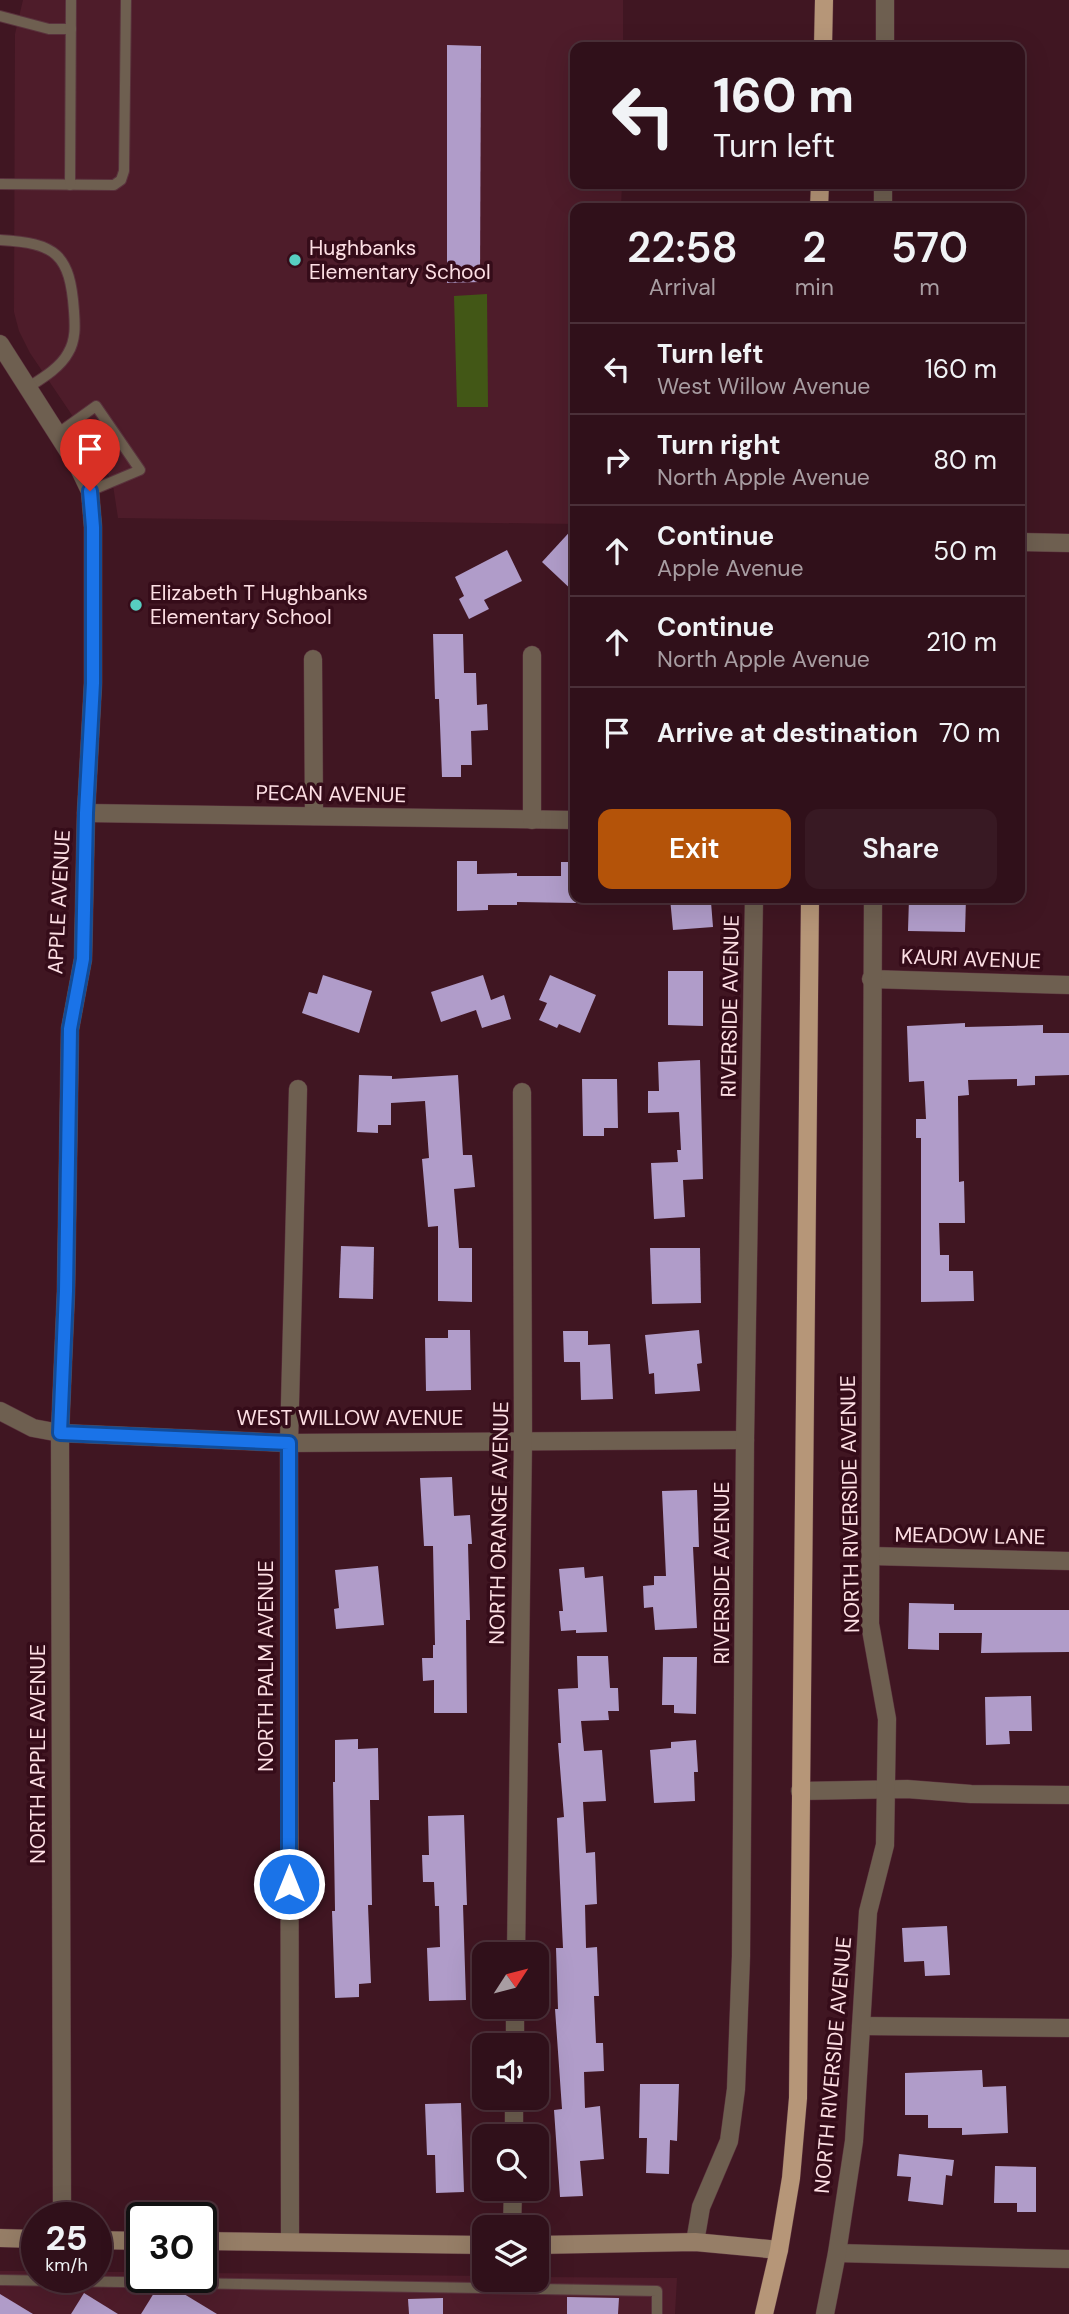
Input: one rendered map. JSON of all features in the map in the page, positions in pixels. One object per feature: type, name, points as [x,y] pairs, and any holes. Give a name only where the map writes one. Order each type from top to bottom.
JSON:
[{"type":"main road","points":[[823,42],[824,0]]},
{"type":"main road","name":"NORTH RIVERSIDE AVENUE","points":[[764,2314],[779,2250],[791,2178],[798,2098],[810,903]]},
{"type":"street","points":[[885,0],[885,42]]},
{"type":"street","points":[[0,344],[79,468],[90,491]]},
{"type":"street","name":"APPLE AVENUE","points":[[66,1291],[70,1029],[83,959],[86,813],[93,683],[93,527],[90,491]]},
{"type":"street","points":[[1025,542],[1069,543]]},
{"type":"street","points":[[532,655],[532,820]]},
{"type":"street","points":[[313,659],[314,816]]},
{"type":"street","name":"PECAN AVENUE","points":[[86,813],[570,820]]},
{"type":"street","name":"RIVERSIDE AVENUE","points":[[695,2242],[702,2207],[729,2141],[736,2089],[741,1956],[754,903]]},
{"type":"street","name":"NORTH RIVERSIDE AVENUE","points":[[825,2314],[854,2141],[869,1912],[885,1845],[887,1789],[887,1719],[870,1624],[873,903]]},
{"type":"street","name":"KAURI AVENUE","points":[[871,979],[1069,985]]},
{"type":"street","name":"NORTH PALM AVENUE","points":[[290,2242],[289,1443],[298,1089]]},
{"type":"street","name":"NORTH ORANGE AVENUE","points":[[516,1942],[523,1441],[522,1092]]},
{"type":"street","name":"NORTH APPLE AVENUE","points":[[62,2202],[60,1433],[66,1291]]},
{"type":"street","name":"WEST WILLOW AVENUE","points":[[0,1411],[33,1428],[60,1433],[289,1443],[746,1440]]},
{"type":"street","name":"MEADOW LANE","points":[[870,1556],[1069,1561]]},
{"type":"street","points":[[800,1791],[887,1789],[971,1794],[1069,1795]]},
{"type":"street","points":[[861,2026],[1069,2028]]},
{"type":"street","points":[[0,2238],[21,2239]]},
{"type":"street","points":[[217,2241],[472,2245]]},
{"type":"street","points":[[549,2245],[695,2242],[779,2250]]},
{"type":"street","points":[[837,2253],[1069,2259]]},
{"type":"lane","points":[[70,185],[71,0]]},
{"type":"lane","points":[[0,184],[114,185],[121,180],[124,171],[126,0]]},
{"type":"lane","points":[[0,16],[49,29],[71,29]]},
{"type":"lane","points":[[0,240],[29,241],[47,247],[66,266],[72,281],[74,340],[68,355],[49,373],[27,388]]},
{"type":"lane","points":[[57,434],[96,406],[140,470],[90,491]]},
{"type":"lane","points":[[0,2280],[657,2291],[657,2314]]},
{"type":"shaded area","name":"Hughbanks Elementary School","points":[[23,0],[623,0],[623,42],[570,42],[570,189],[622,189],[621,203],[570,203],[570,524],[118,518],[113,485],[99,455],[30,353],[19,331],[14,312],[15,34]]},
{"type":"shaded area","points":[[0,2271],[21,2271],[21,2293],[112,2293],[112,2272],[126,2272],[126,2293],[217,2293],[217,2273],[472,2276],[472,2292],[549,2292],[549,2277],[677,2278],[675,2314],[0,2314]]},
{"type":"green space","points":[[487,294],[488,407],[457,407],[454,296]]},
{"type":"building","points":[[447,45],[481,46],[480,282],[447,283]]},
{"type":"building","points":[[570,532],[570,588],[542,562]]},
{"type":"building","points":[[507,550],[522,581],[484,600],[489,609],[469,619],[459,599],[464,596],[455,577]]},
{"type":"building","points":[[433,634],[463,634],[464,673],[476,673],[477,705],[487,704],[488,730],[471,731],[472,765],[461,765],[461,777],[442,777]]},
{"type":"building","points":[[457,861],[477,861],[477,874],[517,873],[517,876],[561,876],[561,862],[570,862],[570,903],[517,902],[517,905],[488,905],[488,910],[457,911]]},
{"type":"building","points":[[670,903],[711,903],[713,927],[673,930]]},
{"type":"building","points":[[909,903],[966,903],[965,932],[908,931]]},
{"type":"building","points":[[668,971],[703,971],[703,1026],[668,1025]]},
{"type":"building","points":[[323,975],[372,991],[359,1033],[302,1013],[309,992],[317,994]]},
{"type":"building","points":[[483,975],[491,1000],[504,995],[511,1019],[482,1028],[476,1010],[441,1022],[431,992]]},
{"type":"building","points":[[550,975],[596,995],[580,1033],[559,1024],[557,1028],[539,1020],[547,1003],[539,1000]]},
{"type":"building","points":[[965,1023],[965,1027],[1043,1025],[1043,1033],[1069,1033],[1069,1075],[1035,1076],[1035,1085],[1017,1086],[1017,1079],[968,1080],[969,1095],[958,1096],[959,1182],[964,1181],[965,1223],[939,1223],[940,1255],[949,1255],[949,1271],[973,1271],[974,1301],[921,1302],[921,1138],[916,1138],[916,1119],[926,1119],[924,1081],[909,1082],[907,1026]]},
{"type":"building","points":[[700,1060],[703,1179],[683,1180],[685,1217],[654,1219],[651,1163],[678,1162],[677,1150],[681,1150],[679,1112],[648,1113],[648,1091],[659,1091],[658,1062]]},
{"type":"building","points":[[359,1075],[392,1076],[392,1079],[458,1075],[463,1155],[472,1155],[475,1187],[454,1189],[459,1248],[472,1248],[472,1302],[438,1301],[438,1226],[428,1227],[422,1159],[429,1158],[425,1101],[391,1103],[391,1125],[378,1125],[378,1133],[357,1132]]},
{"type":"building","points":[[582,1079],[617,1079],[618,1128],[604,1128],[604,1136],[583,1136]]},
{"type":"building","points":[[341,1246],[374,1247],[373,1299],[339,1298]]},
{"type":"building","points":[[650,1248],[700,1248],[701,1303],[652,1304]]},
{"type":"building","points":[[448,1330],[470,1330],[471,1390],[426,1391],[425,1338],[448,1338]]},
{"type":"building","points":[[699,1330],[702,1363],[697,1364],[700,1391],[655,1394],[654,1373],[649,1374],[645,1335]]},
{"type":"building","points":[[563,1331],[588,1331],[588,1345],[610,1344],[613,1399],[581,1400],[580,1362],[564,1362]]},
{"type":"building","points":[[452,1477],[454,1516],[470,1515],[472,1544],[468,1544],[470,1620],[466,1620],[467,1713],[434,1713],[434,1680],[423,1681],[422,1658],[433,1658],[435,1645],[433,1546],[424,1546],[420,1478]]},
{"type":"building","points":[[697,1490],[699,1547],[693,1547],[697,1628],[655,1630],[653,1607],[644,1608],[643,1586],[654,1585],[654,1576],[666,1576],[662,1491]]},
{"type":"building","points":[[378,1566],[384,1625],[336,1629],[334,1609],[339,1608],[335,1570]]},
{"type":"building","points":[[584,1567],[585,1578],[603,1576],[607,1632],[561,1631],[559,1611],[563,1611],[559,1569]]},
{"type":"building","points":[[909,1603],[954,1604],[954,1610],[1069,1610],[1069,1652],[981,1653],[982,1633],[939,1633],[939,1650],[908,1649]]},
{"type":"building","points":[[577,1656],[608,1656],[610,1688],[618,1688],[619,1711],[608,1711],[609,1720],[581,1721],[584,1751],[602,1750],[606,1801],[583,1802],[586,1853],[595,1852],[597,1904],[585,1905],[586,1948],[597,1947],[599,1996],[594,1996],[596,2043],[603,2043],[604,2071],[584,2072],[585,2108],[600,2106],[604,2159],[580,2161],[583,2196],[560,2197],[554,2110],[562,2109],[555,2009],[558,2009],[556,1948],[563,1948],[557,1818],[564,1817],[558,1743],[561,1743],[558,1689],[578,1688]]},
{"type":"building","points":[[663,1657],[697,1657],[696,1714],[674,1713],[674,1705],[662,1705]]},
{"type":"building","points":[[1031,1696],[1032,1731],[1009,1731],[1010,1744],[986,1745],[985,1697]]},
{"type":"building","points":[[358,1739],[358,1749],[378,1748],[379,1800],[370,1800],[372,1905],[368,1905],[371,1983],[359,1984],[359,1997],[335,1998],[332,1911],[335,1911],[335,1740]]},
{"type":"building","points":[[696,1740],[698,1772],[694,1772],[695,1801],[654,1803],[650,1750],[671,1748],[671,1742]]},
{"type":"building","points":[[464,1815],[466,2000],[429,2001],[427,1948],[440,1947],[439,1906],[435,1906],[434,1882],[423,1882],[422,1855],[429,1855],[428,1816]]},
{"type":"building","points":[[947,1926],[950,1975],[925,1976],[924,1961],[904,1962],[902,1928]]},
{"type":"building","points":[[982,2070],[983,2087],[1006,2086],[1008,2133],[962,2135],[962,2128],[928,2128],[928,2115],[905,2115],[905,2073]]},
{"type":"building","points":[[640,2084],[679,2084],[677,2141],[670,2140],[669,2174],[646,2173],[647,2138],[639,2138]]},
{"type":"building","points":[[461,2103],[464,2192],[436,2193],[435,2155],[427,2155],[425,2104]]},
{"type":"building","points":[[899,2154],[954,2160],[952,2176],[946,2175],[943,2205],[908,2201],[911,2177],[897,2176]]},
{"type":"building","points":[[995,2166],[1036,2167],[1036,2212],[1017,2212],[1017,2203],[994,2203]]},
{"type":"building","points":[[84,2293],[118,2314],[71,2314]]},
{"type":"building","points":[[154,2293],[184,2294],[217,2314],[141,2314]]},
{"type":"building","points":[[0,2294],[33,2314],[0,2314]]},
{"type":"building","points":[[567,2297],[619,2298],[618,2314],[567,2314]]},
{"type":"building","points":[[443,2298],[443,2314],[409,2314],[408,2299]]},
{"type":"place","name":"Hughbanks Elementary School","points":[[295,260]]},
{"type":"place","name":"Elizabeth T Hughbanks Elementary School","points":[[136,605]]},
{"type":"route","points":[[90,491],[93,527],[93,683],[86,813],[83,959],[70,1029],[66,1291],[60,1433],[289,1443],[289,1884]]}]
